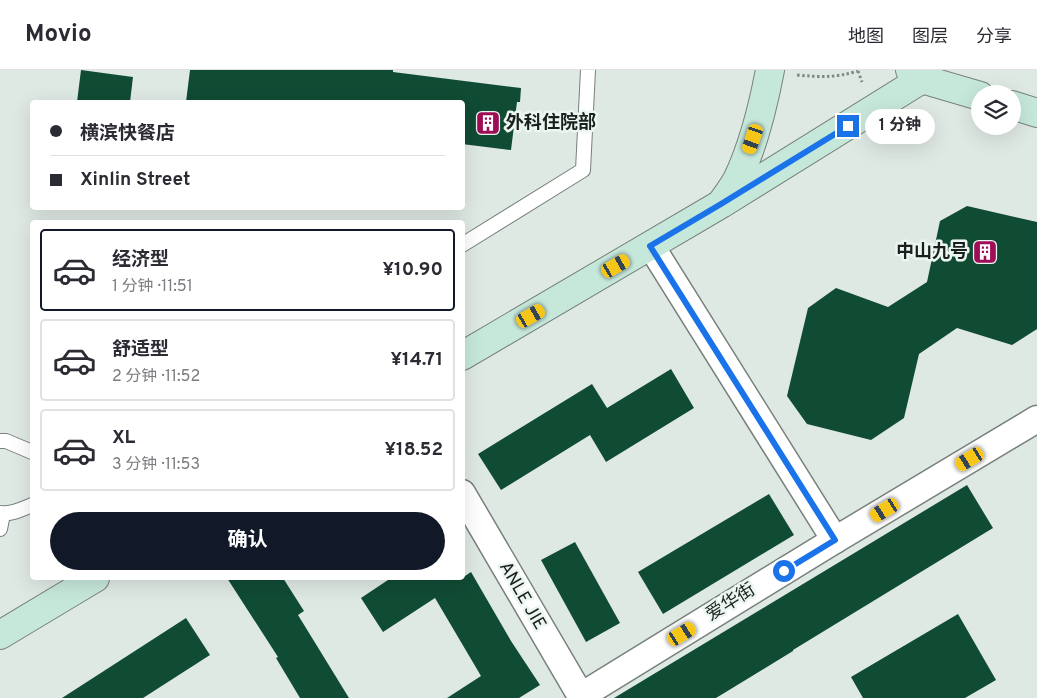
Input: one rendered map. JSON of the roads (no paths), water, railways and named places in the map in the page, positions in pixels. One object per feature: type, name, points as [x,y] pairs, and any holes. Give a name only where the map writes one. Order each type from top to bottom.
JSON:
[{"type":"street","points":[[721,204],[737,180],[748,155],[759,123],[770,70]]},
{"type":"street","points":[[465,354],[721,204],[919,73],[971,93]]},
{"type":"street","points":[[1021,109],[1037,113]]},
{"type":"street","points":[[650,246],[835,540]]},
{"type":"street","name":"爱华街","points":[[581,697],[835,540],[1037,419]]},
{"type":"street","name":"ANLE JIE","points":[[465,498],[581,697]]},
{"type":"street","points":[[0,635],[92,580]]},
{"type":"lane","points":[[465,243],[582,170],[588,70]]},
{"type":"lane","points":[[0,440],[30,451]]},
{"type":"lane","points":[[0,529],[1,513],[14,512],[30,506]]},
{"type":"place","name":"外科住院部","points":[[488,123]]},
{"type":"place","name":"中山九号","points":[[985,252]]}]
